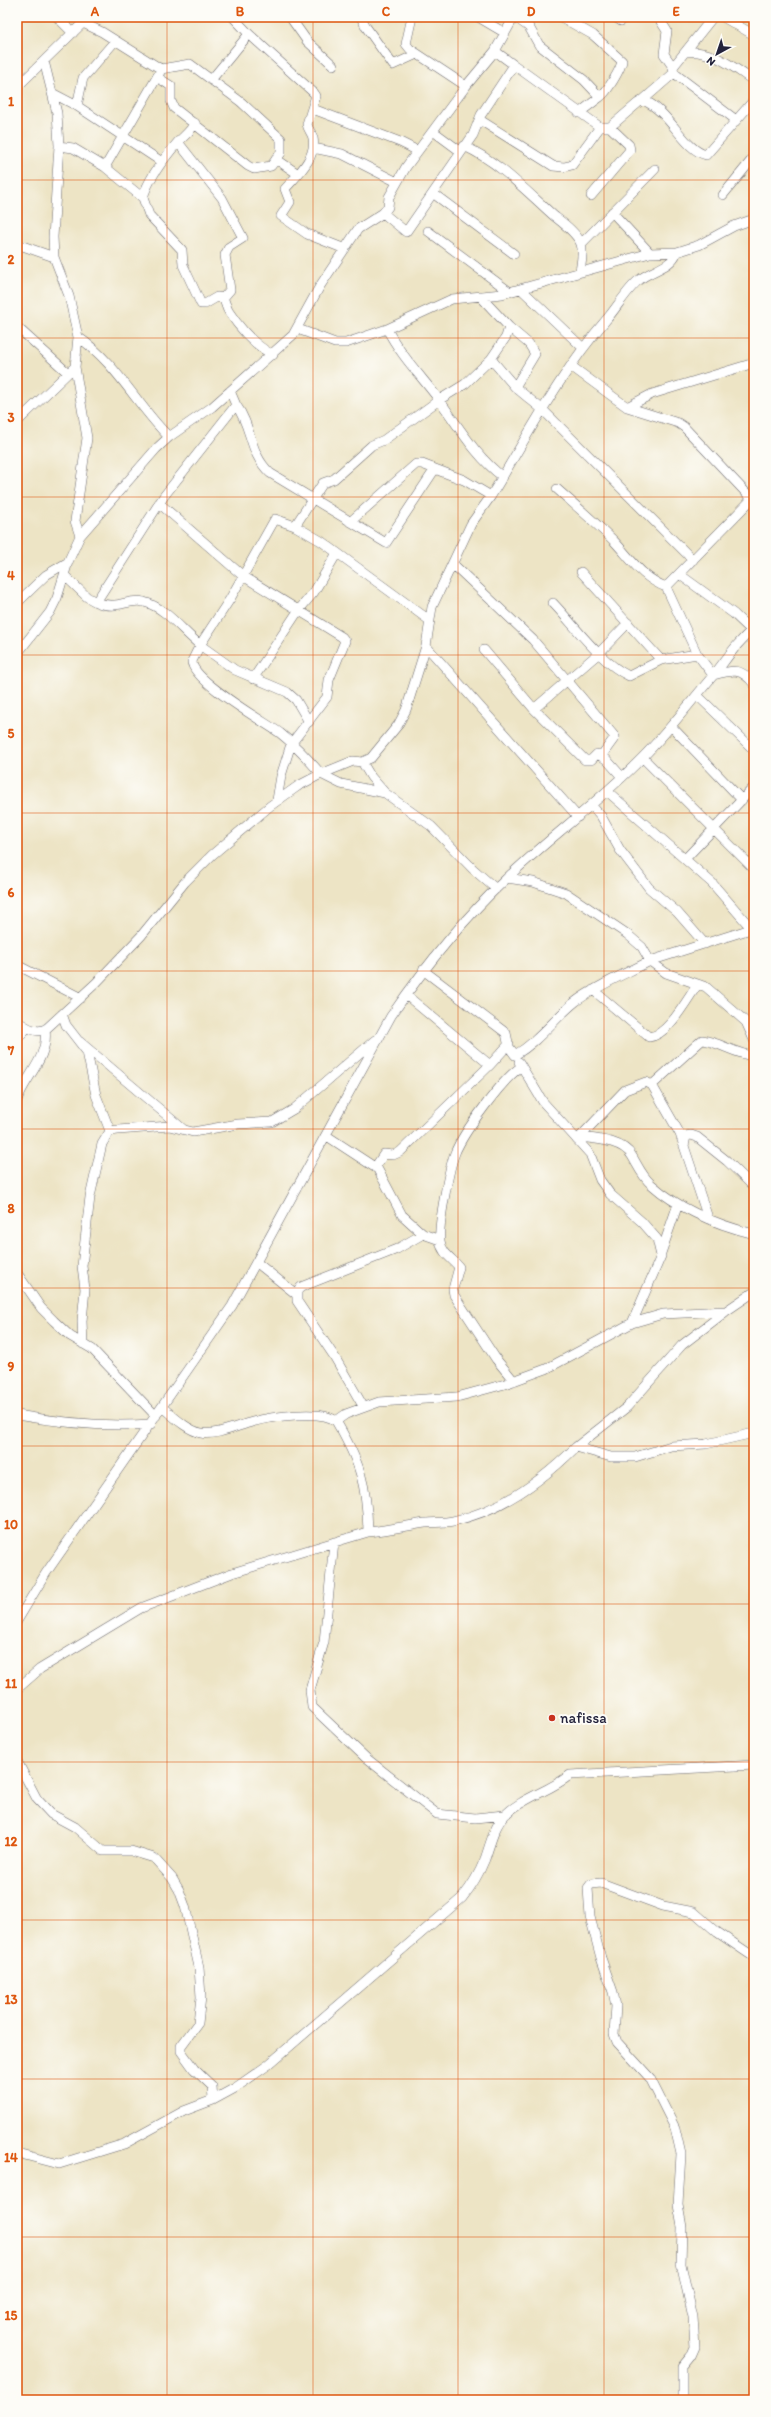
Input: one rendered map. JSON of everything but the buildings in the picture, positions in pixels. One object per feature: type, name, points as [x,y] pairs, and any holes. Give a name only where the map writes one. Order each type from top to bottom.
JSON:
[{"type":"street","points":[[57,17],[73,33]]},
{"type":"street","points":[[233,17],[249,34],[314,93],[316,99],[307,124],[314,140],[313,148],[298,174],[284,189],[290,202],[282,217],[307,234],[345,249]]},
{"type":"street","points":[[290,17],[307,40],[333,65]]},
{"type":"street","points":[[361,17],[366,28],[393,65],[417,54]]},
{"type":"street","points":[[412,17],[406,44],[417,54],[466,86]]},
{"type":"street","points":[[478,17],[505,33]]},
{"type":"street","points":[[17,654],[50,612],[57,598],[68,562],[80,536],[156,449],[169,437],[212,407],[273,355],[298,329],[320,286],[358,229],[382,213],[388,207],[389,197],[397,182],[466,86],[495,51],[514,17],[529,26],[539,45],[584,80],[600,97]]},
{"type":"street","points":[[561,17],[593,35],[622,61],[613,78],[610,88],[580,113]]},
{"type":"street","points":[[658,17],[667,31],[664,54],[673,70],[736,120]]},
{"type":"street","points":[[495,51],[600,127],[610,127],[643,100],[673,70],[713,17]]},
{"type":"street","points":[[723,17],[754,35]]},
{"type":"street","points":[[17,87],[86,20],[159,73],[171,86],[172,105],[254,169],[271,166],[281,153],[281,139],[242,102],[190,64],[159,73],[105,167]]},
{"type":"street","points":[[211,80],[249,34]]},
{"type":"street","points":[[77,106],[83,78],[115,41]]},
{"type":"street","points":[[686,52],[696,51],[717,57],[754,81]]},
{"type":"street","points":[[44,61],[54,94],[59,146],[53,237],[54,257],[69,296],[78,337],[71,370],[87,438],[85,464],[75,521],[80,536]]},
{"type":"street","points":[[382,213],[406,232],[434,194],[514,65]]},
{"type":"street","points":[[54,94],[77,106],[162,162]]},
{"type":"street","points":[[643,100],[665,114],[683,138],[699,152],[706,155],[754,100]]},
{"type":"street","points":[[313,108],[400,142],[418,151]]},
{"type":"street","points":[[480,120],[553,166],[564,167],[572,166],[600,127]]},
{"type":"street","points":[[143,198],[145,190],[162,162],[178,142],[189,134],[194,123]]},
{"type":"street","points":[[591,196],[630,150],[629,145],[610,127]]},
{"type":"street","points":[[433,131],[462,148],[481,154],[515,180],[568,228],[581,244],[582,255],[580,272]]},
{"type":"street","points":[[178,142],[222,198],[243,238],[226,251],[225,255],[230,290],[223,298]]},
{"type":"street","points":[[59,146],[73,148],[105,167],[143,198],[149,215],[182,250],[184,265],[200,304],[205,304],[217,297],[223,298]]},
{"type":"street","points":[[313,148],[342,154],[397,182]]},
{"type":"street","points":[[722,195],[754,158]]},
{"type":"street","points":[[276,159],[298,174]]},
{"type":"street","points":[[581,244],[655,170]]},
{"type":"street","points":[[434,194],[514,254]]},
{"type":"street","points":[[612,212],[650,253]]},
{"type":"street","points":[[298,329],[340,344],[387,329],[452,299],[510,292],[650,253],[677,252],[699,245],[734,226],[754,219]]},
{"type":"street","points":[[428,231],[510,292]]},
{"type":"street","points":[[17,244],[54,257]]},
{"type":"street","points":[[17,1021],[27,1028],[37,1031],[45,1030],[81,998],[141,936],[185,882],[212,855],[277,800],[298,786],[321,774],[353,761],[362,762],[371,758],[398,726],[406,710],[426,646],[432,607],[454,565],[471,524],[491,496],[582,347],[638,280],[670,262],[677,252]]},
{"type":"street","points":[[521,289],[582,347]]},
{"type":"street","points":[[480,296],[509,327],[529,344],[535,354],[515,387]]},
{"type":"street","points":[[223,298],[227,311],[246,336],[255,345],[273,355]]},
{"type":"street","points":[[17,326],[71,370]]},
{"type":"street","points":[[295,526],[312,497],[323,483],[334,479],[372,444],[384,440],[439,400],[465,384],[491,359],[506,336],[509,327]]},
{"type":"street","points":[[387,329],[403,356],[439,400],[479,455],[502,477]]},
{"type":"street","points":[[78,337],[116,372],[150,418],[169,437]]},
{"type":"street","points":[[491,359],[515,387],[543,410],[694,560]]},
{"type":"street","points":[[627,407],[652,394],[754,363]]},
{"type":"street","points":[[571,366],[627,407],[678,423],[684,427],[753,498],[666,587]]},
{"type":"street","points":[[17,422],[71,370]]},
{"type":"street","points":[[230,391],[236,405],[247,422],[258,461],[273,476],[312,497],[386,543],[435,469]]},
{"type":"street","points":[[96,602],[159,503],[236,405]]},
{"type":"street","points":[[350,522],[416,464],[422,464],[464,480],[491,496]]},
{"type":"street","points":[[557,489],[614,542],[633,565],[654,583],[666,587],[697,654],[713,675]]},
{"type":"street","points":[[159,503],[242,576],[342,637],[344,641],[329,680],[327,697],[291,744],[281,776],[277,800]]},
{"type":"street","points":[[385,793],[341,784],[321,774],[280,734],[238,707],[195,671],[192,661],[275,519],[295,526],[321,541],[429,620]]},
{"type":"street","points":[[253,678],[298,611],[314,592],[337,554]]},
{"type":"street","points":[[17,603],[46,575],[68,562]]},
{"type":"street","points":[[454,565],[533,640],[566,681],[615,737],[602,755]]},
{"type":"street","points":[[581,572],[661,660]]},
{"type":"street","points":[[17,1621],[46,1573],[232,1306],[327,1136],[381,1035],[423,970],[471,913],[506,878],[592,806],[642,758],[671,726],[713,675],[736,644],[753,631],[734,614],[679,574]]},
{"type":"street","points":[[64,575],[87,597],[106,606],[119,606],[130,602],[143,602],[161,609],[200,645],[235,670],[293,697],[309,722]]},
{"type":"street","points":[[553,603],[599,653],[618,671],[629,676],[661,660],[697,654]]},
{"type":"street","points":[[534,709],[599,653],[628,624]]},
{"type":"street","points":[[426,646],[578,817]]},
{"type":"street","points":[[484,650],[534,709],[585,760],[591,760],[597,754],[602,755],[622,777]]},
{"type":"street","points":[[713,675],[732,670],[746,674],[754,684]]},
{"type":"street","points":[[696,695],[754,750]]},
{"type":"street","points":[[671,726],[742,800]]},
{"type":"street","points":[[642,758],[754,868]]},
{"type":"street","points":[[362,762],[371,777],[385,793],[431,826],[473,870],[496,889]]},
{"type":"street","points":[[685,859],[754,787]]},
{"type":"street","points":[[516,1055],[526,1048],[556,1018],[593,990],[650,961],[753,929],[712,883],[607,792]]},
{"type":"street","points":[[592,806],[601,816],[620,850],[649,888],[677,912],[706,944]]},
{"type":"street","points":[[506,878],[533,882],[566,893],[627,934],[642,947],[650,961],[666,973],[684,981],[706,987],[743,1018],[754,1040]]},
{"type":"street","points":[[17,965],[81,998]]},
{"type":"street","points":[[423,970],[506,1033],[509,1044],[521,1067],[543,1102],[578,1138],[590,1154],[600,1180],[610,1194],[642,1222],[657,1239],[661,1256]]},
{"type":"street","points":[[593,990],[649,1036],[656,1036],[664,1031],[698,984]]},
{"type":"street","points":[[406,995],[490,1065]]},
{"type":"street","points":[[62,1014],[66,1025],[87,1052],[96,1095],[110,1131]]},
{"type":"street","points":[[17,1038],[27,1028]]},
{"type":"street","points":[[17,1100],[42,1056],[45,1045],[45,1030]]},
{"type":"street","points":[[83,1344],[84,1244],[98,1158],[106,1136],[110,1131],[169,1126],[185,1131],[272,1122],[282,1117],[330,1080],[381,1035]]},
{"type":"street","points":[[79,1040],[108,1063],[185,1131]]},
{"type":"street","points":[[652,1085],[702,1040],[708,1040],[733,1052],[754,1056]]},
{"type":"street","points":[[376,1168],[377,1162],[384,1154],[393,1155],[400,1152],[490,1065],[509,1044]]},
{"type":"street","points":[[514,1381],[496,1359],[454,1295],[453,1289],[459,1268],[445,1254],[440,1240],[450,1169],[458,1148],[508,1076],[521,1067]]},
{"type":"street","points":[[578,1138],[630,1086],[646,1082],[652,1085],[680,1134],[708,1218]]},
{"type":"street","points":[[684,1146],[686,1136],[691,1135],[697,1137],[727,1161],[754,1187]]},
{"type":"street","points":[[327,1136],[376,1168],[402,1215],[423,1234],[440,1240]]},
{"type":"street","points":[[578,1138],[626,1149],[641,1174],[650,1184],[678,1204],[708,1218],[754,1234]]},
{"type":"street","points":[[632,1323],[661,1256],[678,1204]]},
{"type":"street","points":[[296,1294],[301,1287],[397,1249],[423,1234]]},
{"type":"street","points":[[256,1262],[296,1294],[297,1301],[334,1356],[363,1406]]},
{"type":"street","points":[[17,1273],[41,1308],[70,1336],[92,1349],[111,1367],[143,1405],[153,1420]]},
{"type":"street","points":[[18,1689],[40,1669],[140,1608],[232,1573],[334,1542],[368,1532],[426,1523],[452,1522],[485,1510],[511,1498],[553,1470],[576,1447],[627,1407],[682,1345],[726,1311],[754,1292]]},
{"type":"street","points":[[336,1421],[346,1414],[363,1406],[379,1402],[457,1397],[514,1381],[546,1369],[592,1346],[632,1323],[663,1314],[726,1311]]},
{"type":"street","points":[[162,1407],[182,1422],[201,1433],[212,1433],[260,1420],[308,1414],[323,1415],[336,1421],[350,1444],[363,1480],[367,1496],[368,1532]]},
{"type":"street","points":[[17,1415],[51,1421],[82,1423],[153,1420]]},
{"type":"street","points":[[576,1447],[611,1457],[635,1457],[671,1446],[706,1444],[754,1433]]},
{"type":"street","points":[[334,1542],[324,1642],[310,1690],[312,1708],[366,1758],[437,1814],[475,1818],[504,1815]]},
{"type":"street","points":[[17,1761],[37,1799],[51,1814],[75,1827],[103,1851],[131,1851],[154,1858],[176,1884],[185,1906],[199,1967],[202,1996],[198,2023],[181,2046],[180,2051],[194,2069],[212,2086],[213,2100]]},
{"type":"street","points":[[17,2153],[59,2164],[124,2144],[184,2111],[213,2100],[235,2088],[268,2065],[462,1898],[473,1885],[493,1835],[504,1815],[519,1804],[556,1786],[570,1775],[754,1765]]},
{"type":"street","points":[[682,2400],[682,2367],[692,2356],[695,2347],[694,2317],[681,2264],[682,2227],[678,2205],[681,2154],[675,2128],[650,2078],[617,2042],[614,2034],[614,1999],[590,1917],[588,1888],[591,1884],[602,1883],[663,1906],[694,1912],[717,1932],[754,1957]]},
{"type":"place","name":"nafissa","points":[[552,1718]]}]
